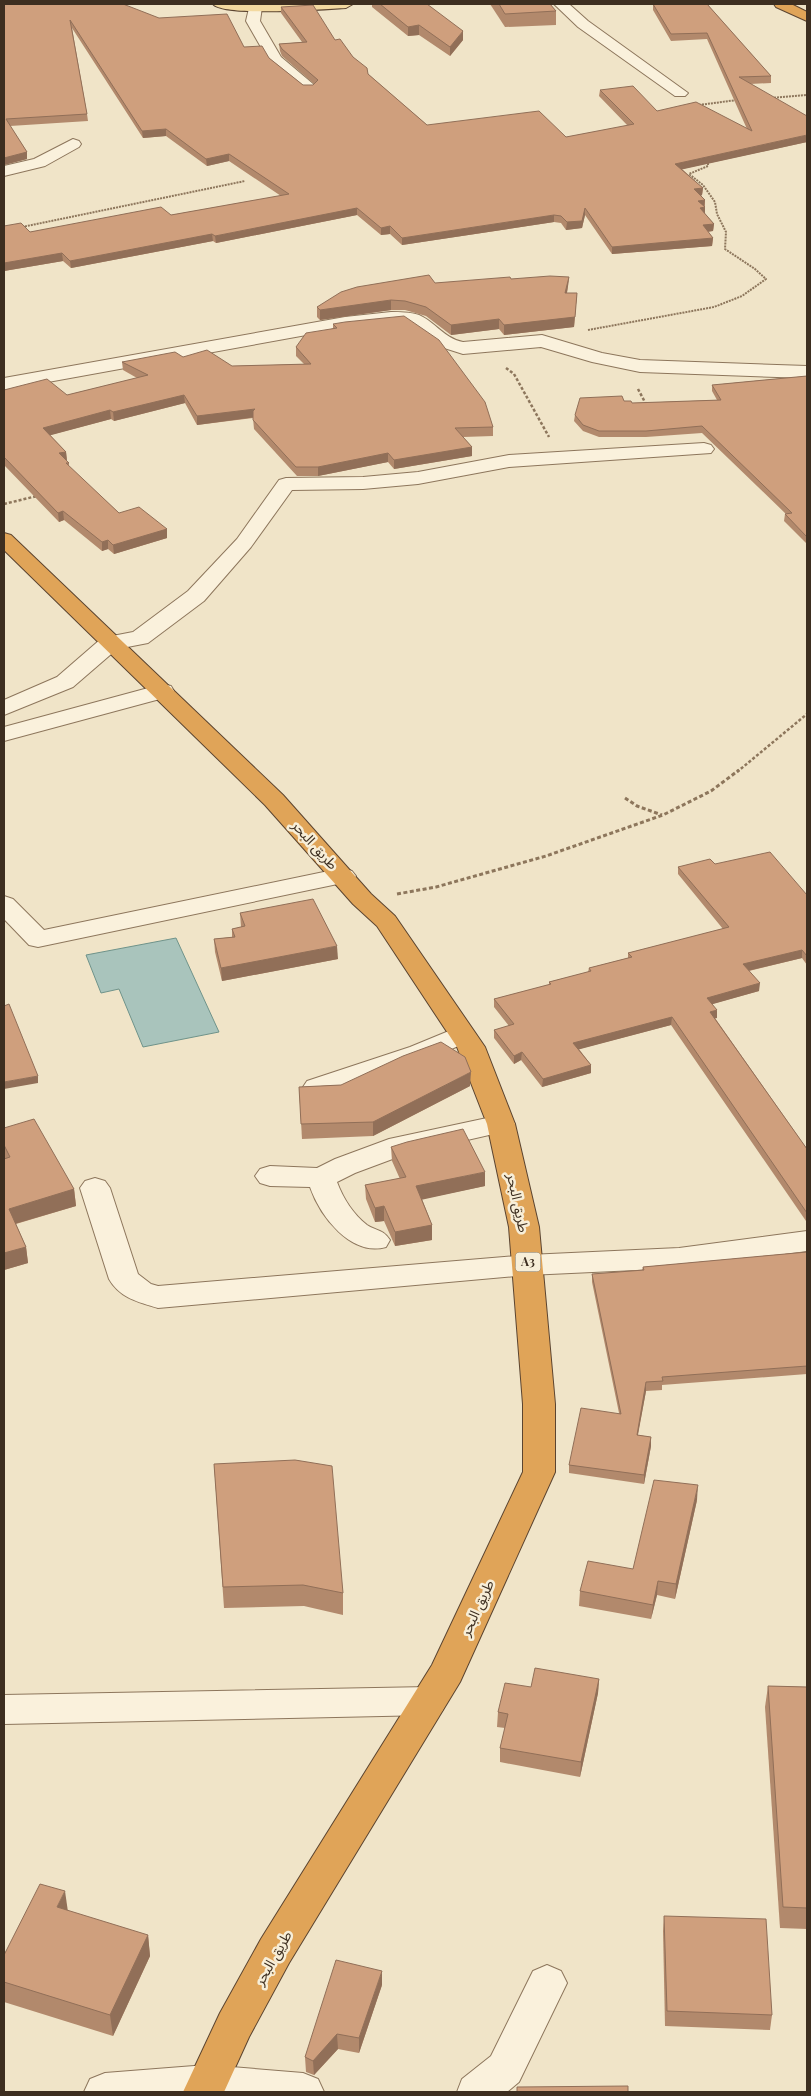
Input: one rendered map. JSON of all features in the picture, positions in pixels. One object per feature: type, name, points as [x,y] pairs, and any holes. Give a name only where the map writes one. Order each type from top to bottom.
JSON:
[{"type":"highway","points":[[781,4],[807,17]]},
{"type":"highway","name":"طريق البحر","points":[[4,539],[274,800],[362,899],[386,921],[471,1047],[501,1124],[524,1227],[539,1404],[539,1472],[451,1663],[275,1951],[234,2026],[205,2088]]},
{"type":"main road","points":[[220,4],[255,7],[311,7],[346,4]]},
{"type":"street","points":[[562,4],[583,24],[680,93]]},
{"type":"street","points":[[255,7],[254,21],[275,60],[308,87]]},
{"type":"street","points":[[4,171],[39,163],[73,144]]},
{"type":"street","points":[[4,384],[138,359],[404,317],[416,319],[444,343],[463,348],[542,341],[599,358],[640,366],[807,372]]},
{"type":"street","points":[[4,708],[64,682],[110,643],[140,638],[196,596],[244,543],[286,484],[372,482],[418,478],[509,461],[704,449]]},
{"type":"street","points":[[4,734],[162,691]]},
{"type":"street","points":[[4,904],[38,939],[343,876]]},
{"type":"street","points":[[317,1087],[420,1053],[461,1034]]},
{"type":"street","points":[[270,1176],[321,1178],[345,1166],[399,1146],[501,1124]]},
{"type":"street","points":[[321,1178],[330,1203],[357,1232],[375,1240]]},
{"type":"street","points":[[94,1188],[124,1279],[140,1292],[158,1297],[528,1265],[679,1258],[807,1241]]},
{"type":"street","points":[[4,1710],[429,1701]]},
{"type":"street","points":[[477,2092],[505,2069],[547,1983]]},
{"type":"street","points":[[105,2092],[205,2088],[303,2092]]},
{"type":"path","points":[[770,98],[807,95]]},
{"type":"path","points":[[695,106],[741,100]]},
{"type":"path","points":[[542,341],[630,322],[689,314],[742,297],[756,289],[766,279],[755,269],[725,249],[726,232],[717,214],[715,202],[703,185],[689,174],[708,166],[708,162]]},
{"type":"path","points":[[14,228],[245,181]]},
{"type":"path","points":[[463,348],[502,365],[514,374],[551,440]]},
{"type":"path","points":[[4,504],[37,496]]},
{"type":"path","points":[[362,899],[436,887],[546,856],[663,815],[711,791],[756,758],[807,714]]},
{"type":"path","points":[[625,798],[637,806],[663,815]]},
{"type":"water","points":[[176,938],[219,1032],[143,1047],[119,989],[101,993],[86,955]]},
{"type":"building","points":[[4,4],[123,4],[159,18],[227,14],[244,47],[262,46],[269,58],[303,85],[313,85],[318,80],[282,49],[279,44],[307,42],[281,7],[313,5],[335,40],[340,39],[353,57],[367,68],[368,74],[427,125],[539,111],[566,137],[634,124],[600,90],[633,86],[657,111],[696,102],[752,131],[707,33],[671,34],[653,4],[707,4],[771,76],[739,77],[807,116],[807,135],[675,164],[703,188],[694,189],[705,200],[698,201],[705,207],[700,208],[714,224],[703,225],[713,238],[612,247],[585,208],[582,221],[567,222],[561,216],[554,215],[402,238],[390,226],[381,228],[357,208],[215,236],[212,234],[70,261],[62,253],[4,263],[4,226],[21,223],[30,232],[161,207],[171,215],[289,194],[229,154],[206,159],[166,129],[142,131],[70,20],[87,114],[6,119],[27,152],[4,158]]},
{"type":"building","points":[[380,4],[427,4],[463,31],[450,47],[419,25],[408,27]]},
{"type":"building","points":[[499,4],[550,4],[556,11],[505,14]]},
{"type":"building","points":[[429,275],[435,283],[510,277],[511,279],[550,276],[569,277],[565,293],[577,293],[575,317],[504,325],[499,319],[451,325],[426,307],[405,301],[391,300],[320,310],[317,307],[341,292],[357,287]]},
{"type":"building","points":[[404,316],[439,340],[485,402],[493,427],[455,428],[472,447],[394,460],[388,453],[318,467],[296,467],[253,420],[253,411],[255,409],[197,416],[184,395],[113,412],[110,410],[43,428],[66,452],[59,453],[69,463],[66,463],[119,513],[139,507],[167,529],[113,545],[108,540],[102,542],[63,511],[58,513],[4,457],[4,390],[47,379],[67,395],[148,375],[122,362],[175,352],[183,357],[207,350],[232,366],[311,364],[296,347],[306,333],[337,328],[333,324]]},
{"type":"building","points":[[807,376],[807,537],[785,514],[792,513],[702,426],[646,431],[599,431],[583,425],[575,415],[580,398],[622,396],[624,401],[631,401],[632,403],[721,400],[712,385]]},
{"type":"building","points":[[770,852],[807,895],[807,956],[802,950],[743,964],[760,983],[707,998],[717,1010],[710,1012],[807,1149],[807,1213],[672,1017],[573,1043],[591,1065],[543,1079],[522,1052],[514,1056],[494,1030],[514,1024],[494,999],[551,984],[549,982],[591,971],[589,968],[632,957],[628,953],[729,927],[678,867],[710,859],[715,864]]},
{"type":"building","points":[[313,899],[337,946],[221,968],[214,939],[235,937],[232,929],[245,926],[240,913]]},
{"type":"building","points":[[9,1004],[38,1076],[4,1082],[4,1006]]},
{"type":"building","points":[[441,1042],[465,1057],[471,1072],[373,1122],[301,1124],[299,1087],[341,1085],[403,1056]]},
{"type":"building","points":[[34,1119],[74,1189],[9,1209],[26,1247],[4,1253],[4,1159],[10,1157],[4,1145],[4,1128]]},
{"type":"building","points":[[463,1129],[485,1172],[416,1186],[432,1225],[395,1232],[384,1206],[375,1208],[365,1185],[406,1177],[391,1147]]},
{"type":"building","points":[[807,1252],[807,1366],[662,1377],[663,1381],[646,1382],[637,1435],[651,1437],[644,1475],[569,1465],[581,1408],[621,1414],[592,1274],[644,1270],[643,1267]]},
{"type":"building","points":[[295,1460],[332,1466],[343,1593],[303,1585],[223,1587],[214,1464]]},
{"type":"building","points":[[654,1480],[698,1485],[676,1584],[658,1581],[653,1605],[580,1591],[588,1561],[633,1569]]},
{"type":"building","points":[[535,1668],[599,1679],[581,1762],[500,1748],[508,1714],[498,1712],[505,1683],[531,1687]]},
{"type":"building","points":[[768,1686],[807,1687],[807,1908],[783,1907]]},
{"type":"building","points":[[40,1884],[65,1891],[57,1907],[148,1935],[110,2015],[4,1982],[4,1955]]},
{"type":"building","points":[[664,1916],[766,1919],[772,2015],[667,2011]]},
{"type":"building","points":[[336,1960],[382,1971],[359,2038],[337,2034],[313,2061],[305,2057]]},
{"type":"building","points":[[628,2086],[628,2092],[517,2092],[517,2087]]}]
